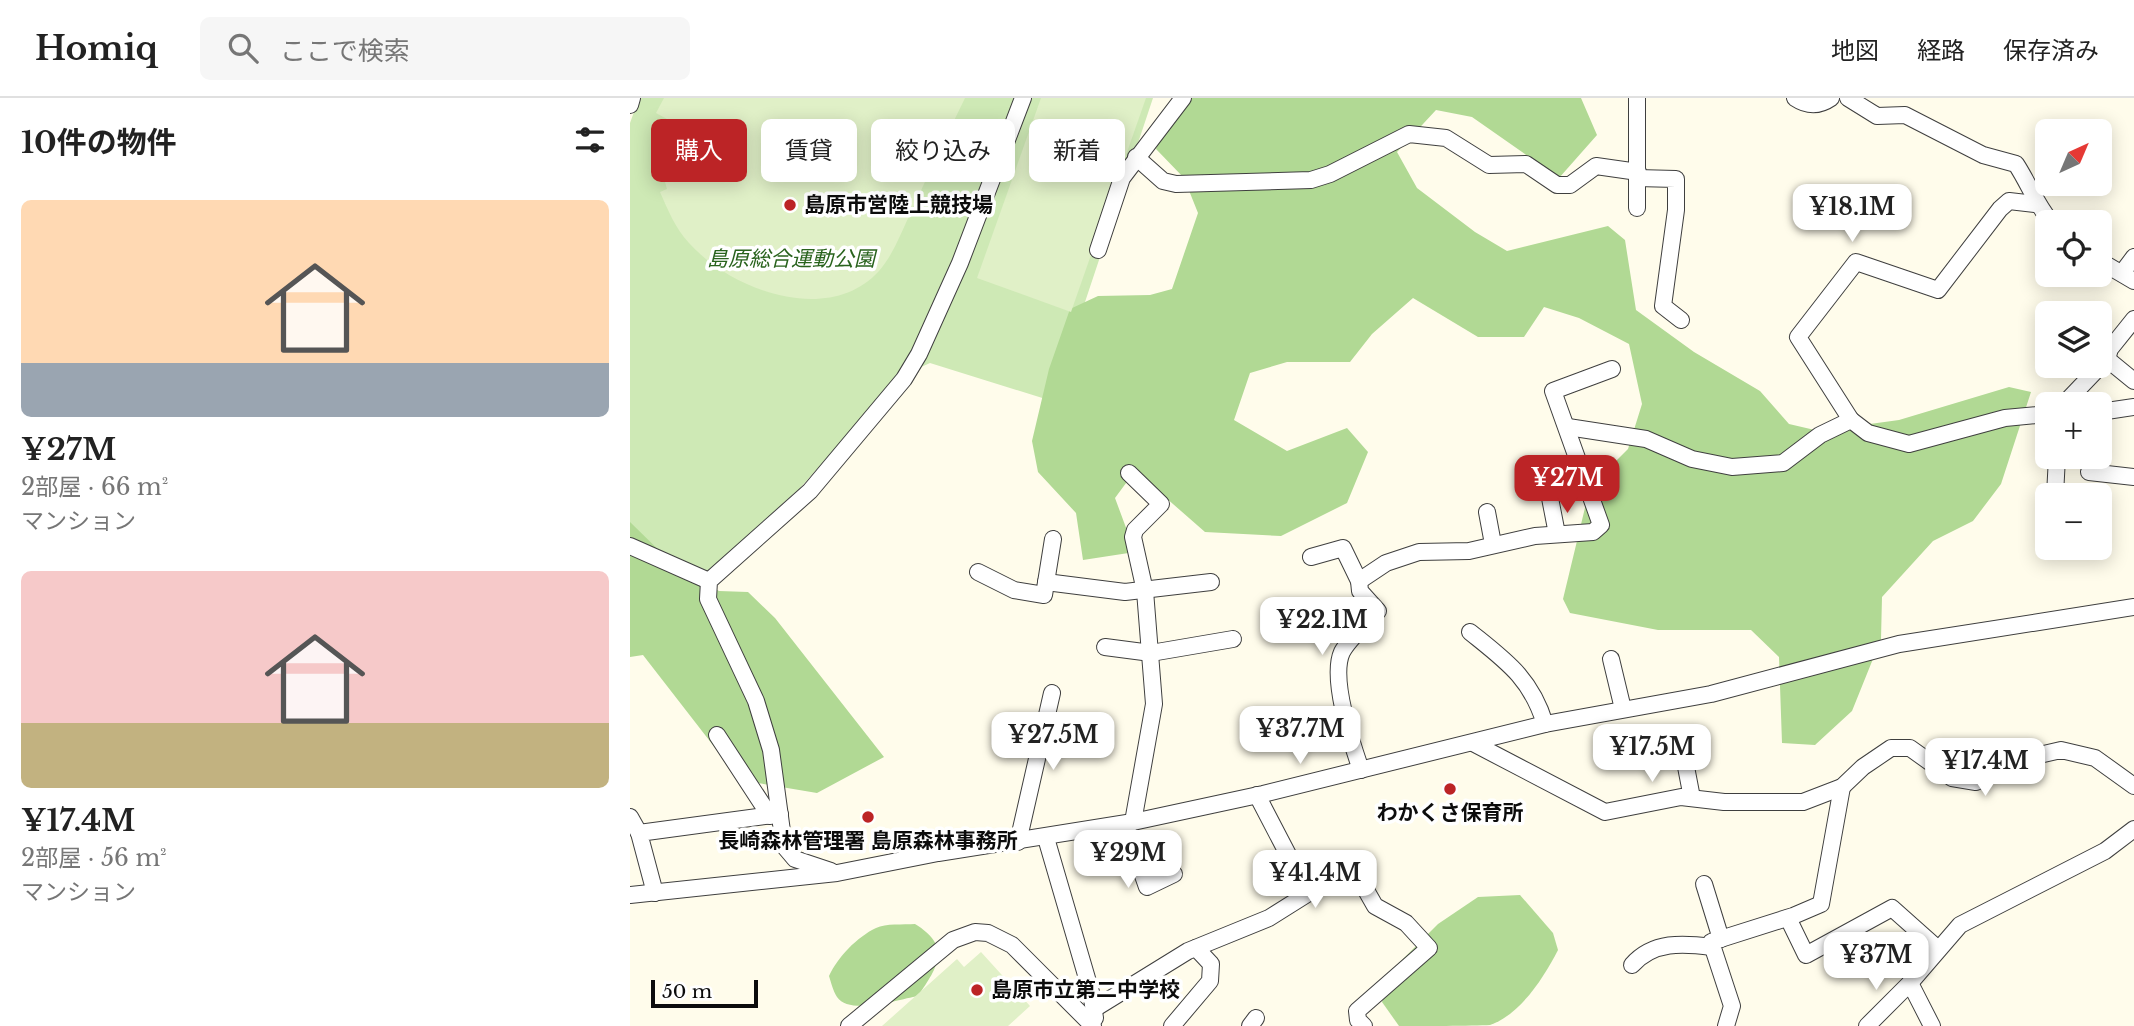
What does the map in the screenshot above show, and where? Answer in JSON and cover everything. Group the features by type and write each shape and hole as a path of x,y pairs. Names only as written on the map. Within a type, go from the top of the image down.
{"street":[{"path":"630,105 632,98"},
{"path":"837,873 800,862 788,853 775,815 767,737 755,701 708,599 709,581 810,491 904,379 919,354 960,263 1023,98"},
{"path":"1098,250 1122,178 1183,98"},
{"path":"1637,98 1637,208"},
{"path":"1794,98 1806,105 1823,103 1831,98"},
{"path":"1848,98 1877,116 1905,115 1983,155 2016,164 2033,190 2035,204 2040,210"},
{"path":"1136,158 1163,181 1176,184 1311,180 1330,174 1398,138 1420,133 1446,138 1489,165 1526,164 1557,184 1570,185 1596,166 1638,175 1676,179 1676,211 1663,306 1681,320"},
{"path":"2035,204 2009,201 1938,290 1856,262 1798,337 1851,421 1868,433 1909,444 2005,418 2035,415"},
{"path":"2112,268 2128,277 2134,257"},
{"path":"2112,346 2134,319"},
{"path":"2112,362 2134,381"},
{"path":"1359,581 1386,563 1419,552 1469,551 1493,544 1557,534 1593,532 1601,525 1553,391 1612,369"},
{"path":"2076,392 2089,378"},
{"path":"2112,410 2134,407"},
{"path":"1567,426 1636,436 1692,459 1732,467 1783,463 1820,435 1851,421"},
{"path":"2089,472 2134,477"},
{"path":"1129,473 1161,504 1135,530 1133,537 1145,591 1154,704 1129,823 1147,887 1174,874"},
{"path":"1550,498 1557,534"},
{"path":"1487,512 1493,544"},
{"path":"978,572 1014,590 1044,595 1053,539"},
{"path":"630,546 709,581"},
{"path":"1311,557 1343,548 1359,581 1360,591 1378,611 1346,646 1339,665 1350,737 1361,770"},
{"path":"1046,582 1125,593 1211,582"},
{"path":"630,895 837,873 938,853 1129,823 1257,795 1545,724 1711,694 1899,644 2134,607"},
{"path":"1470,632 1509,664 1531,688 1545,724"},
{"path":"1105,647 1151,653 1233,639"},
{"path":"1611,659 1623,709"},
{"path":"1018,842 1052,693"},
{"path":"717,735 775,815"},
{"path":"1474,743 1605,812 1681,797 1724,802 1803,802 1842,787 1863,767 1891,748 1910,748 1952,778 1976,782 2026,758 2061,750 2095,758 2134,786"},
{"path":"1682,746 1692,798"},
{"path":"1632,965 1648,950 1685,943 1717,943 1821,904 1842,787"},
{"path":"1257,795 1308,893"},
{"path":"639,834 775,815"},
{"path":"630,817 639,834 655,893"},
{"path":"1867,1026 1910,983 1960,925 2105,851 2134,828"},
{"path":"1046,838 1094,1009 1095,1026"},
{"path":"1094,1009 1196,948 1269,918 1347,869 1354,869 1375,906 1406,923 1429,948 1357,1011 1358,1020 1363,1026"},
{"path":"1704,884 1732,1006 1726,1026"},
{"path":"1788,918 1806,955 1892,908 1938,949"},
{"path":"849,1026 953,940 975,932 988,933 1012,946 1095,1026"},
{"path":"1172,1026 1210,981 1211,964 1196,948"},
{"path":"1910,983 1933,1026"}],"green space":[{"name":"島原総合運動公園","path":"639,98 1153,98 1125,182 1052,401 930,363 899,377 800,488 708,571 700,571 630,541 630,123"},
{"name":"島原市営陸上競技場","path":"664,98 965,98 955,119 871,119 871,182 925,182 896,244 879,271 858,288 834,297 808,299 781,296 755,287 707,260 680,231 660,192 667,189 665,182 747,182 747,119 667,119 656,113"},
{"path":"1041,98 1146,98 1125,158 1125,119 1034,119"},
{"path":"1180,98 1581,98 1597,135 1559,178 1472,117 1436,110 1397,152 1417,188 1475,232 1507,251 1608,226 1625,240 1636,310 1694,352 1760,391 1789,424 1819,431 1899,420 2009,387 2031,392 2001,484 1973,521 1933,541 1882,597 1881,639 1852,711 1815,745 1782,743 1779,657 1751,630 1658,630 1570,613 1563,599 1590,487 1628,449 1642,404 1629,344 1579,318 1544,307 1524,337 1478,337 1413,298 1372,334 1350,362 1287,362 1250,373 1234,420 1287,451 1347,428 1368,452 1347,503 1281,536 1205,532 1149,483 1129,479 1115,498 1135,552 1083,560 1076,513 1038,472 1032,441 1049,369 1070,309 1098,296 1150,295 1172,289 1198,213 1184,178 1156,149 1166,118"},
{"path":"1029,132 1029,182 1117,182 1071,312 977,278 1011,182 1015,182 1015,171"},
{"path":"630,522 675,566 719,591 748,592 775,618 884,757 817,793 740,780 643,655 630,657"},
{"path":"1520,895 1553,933 1558,950 1539,983 1521,1004 1490,1025 1399,1026 1382,1002 1398,964 1438,924 1478,897"},
{"path":"915,924 934,940 938,957 936,966 918,996 864,1006 843,1003 837,997 829,976 849,948 880,926"},
{"path":"981,952 1030,1006 1008,1026 882,1026 957,959 964,967"}],"place":[{"name":"島原市営陸上競技場","path":"790,205"},
{"name":"わかくさ保育所","path":"1450,789"},
{"name":"長崎森林管理署 島原森林事務所","path":"868,817"},
{"name":"島原市立第二中学校","path":"977,990"}]}
